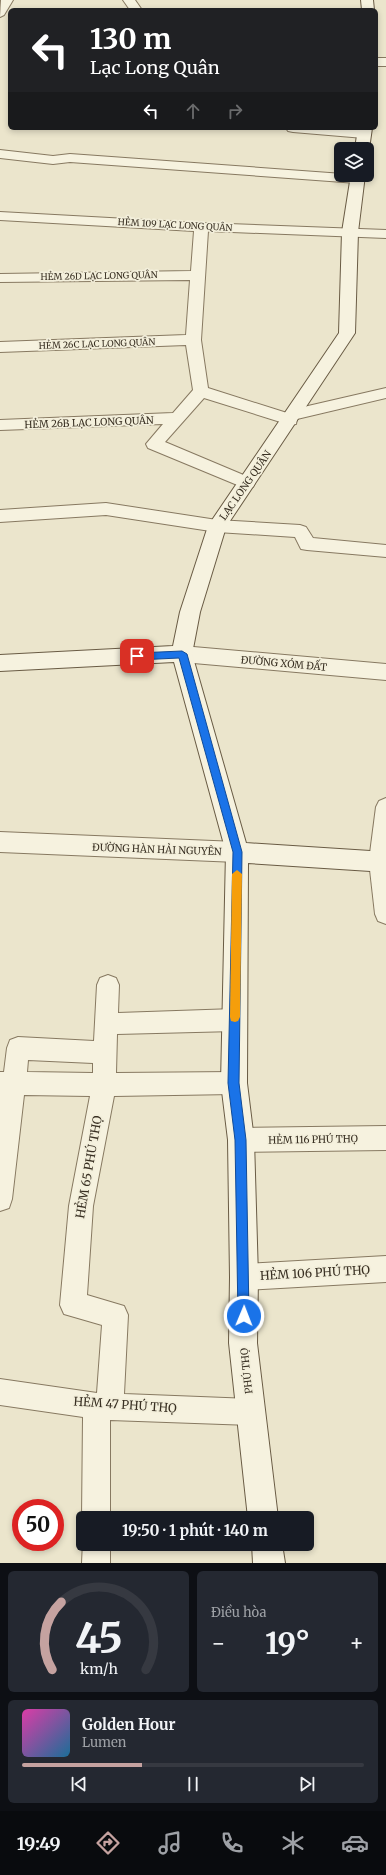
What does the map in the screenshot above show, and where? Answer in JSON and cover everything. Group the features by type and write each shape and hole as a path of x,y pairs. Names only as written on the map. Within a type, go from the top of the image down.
{"main road":[{"path":"363,142 364,131"},
{"name":"LẠC LONG QUÂN","path":"182,654 190,612 217,526 347,334 350,232 357,182"},
{"path":"0,663 182,654"},
{"name":"ĐƯỜNG XÓM ĐẤT","path":"182,654 386,672"},
{"name":"PHÚ THỌ","path":"182,654 237,852 234,1083 241,1140 244,1277 243,1343 263,1511"},
{"name":"ĐƯỜNG HÀN HẢI NGUYÊN","path":"0,842 237,852 383,862"},
{"path":"268,1551 269,1563"}],"lane":[{"path":"0,13 7,0"},
{"path":"340,130 364,131"},
{"path":"0,154 53,160 70,158 334,175"},
{"name":"HẺM 109 LẠC LONG QUÂN","path":"0,217 386,234"},
{"path":"201,227 193,340 201,392"},
{"name":"HẺM 26D LẠC LONG QUÂN","path":"0,278 198,275"},
{"name":"HẺM 26C LẠC LONG QUÂN","path":"0,347 193,340"},
{"path":"201,392 292,417 386,393"},
{"path":"201,392 154,444 247,483"},
{"name":"HẺM 26B LẠC LONG QUÂN","path":"0,425 177,418"},
{"path":"0,516 106,509 217,526 300,531 307,544 386,551"},
{"path":"386,807 383,862 386,914"},
{"name":"HẺM 65 PHÚ THỌ","path":"104,1406 115,1315 73,1306 81,1206 104,1085 108,985"},
{"path":"106,1024 235,1020"},
{"path":"0,1199 7,1083 18,1048 105,1053"},
{"path":"7,1083 104,1085 234,1083"},
{"name":"HẺM 116 PHÚ THỌ","path":"241,1140 386,1138"},
{"name":"HẺM 106 PHÚ THỌ","path":"244,1277 386,1269"},
{"name":"HẺM 47 PHÚ THỌ","path":"0,1392 104,1406 251,1412"},
{"path":"96,1511 104,1406"},
{"path":"96,1551 96,1563"}],"slow traffic":[{"path":"235,1017 237,874"}],"route":[{"path":"137,656 182,654 237,852 234,1083 241,1140 244,1316"}]}
